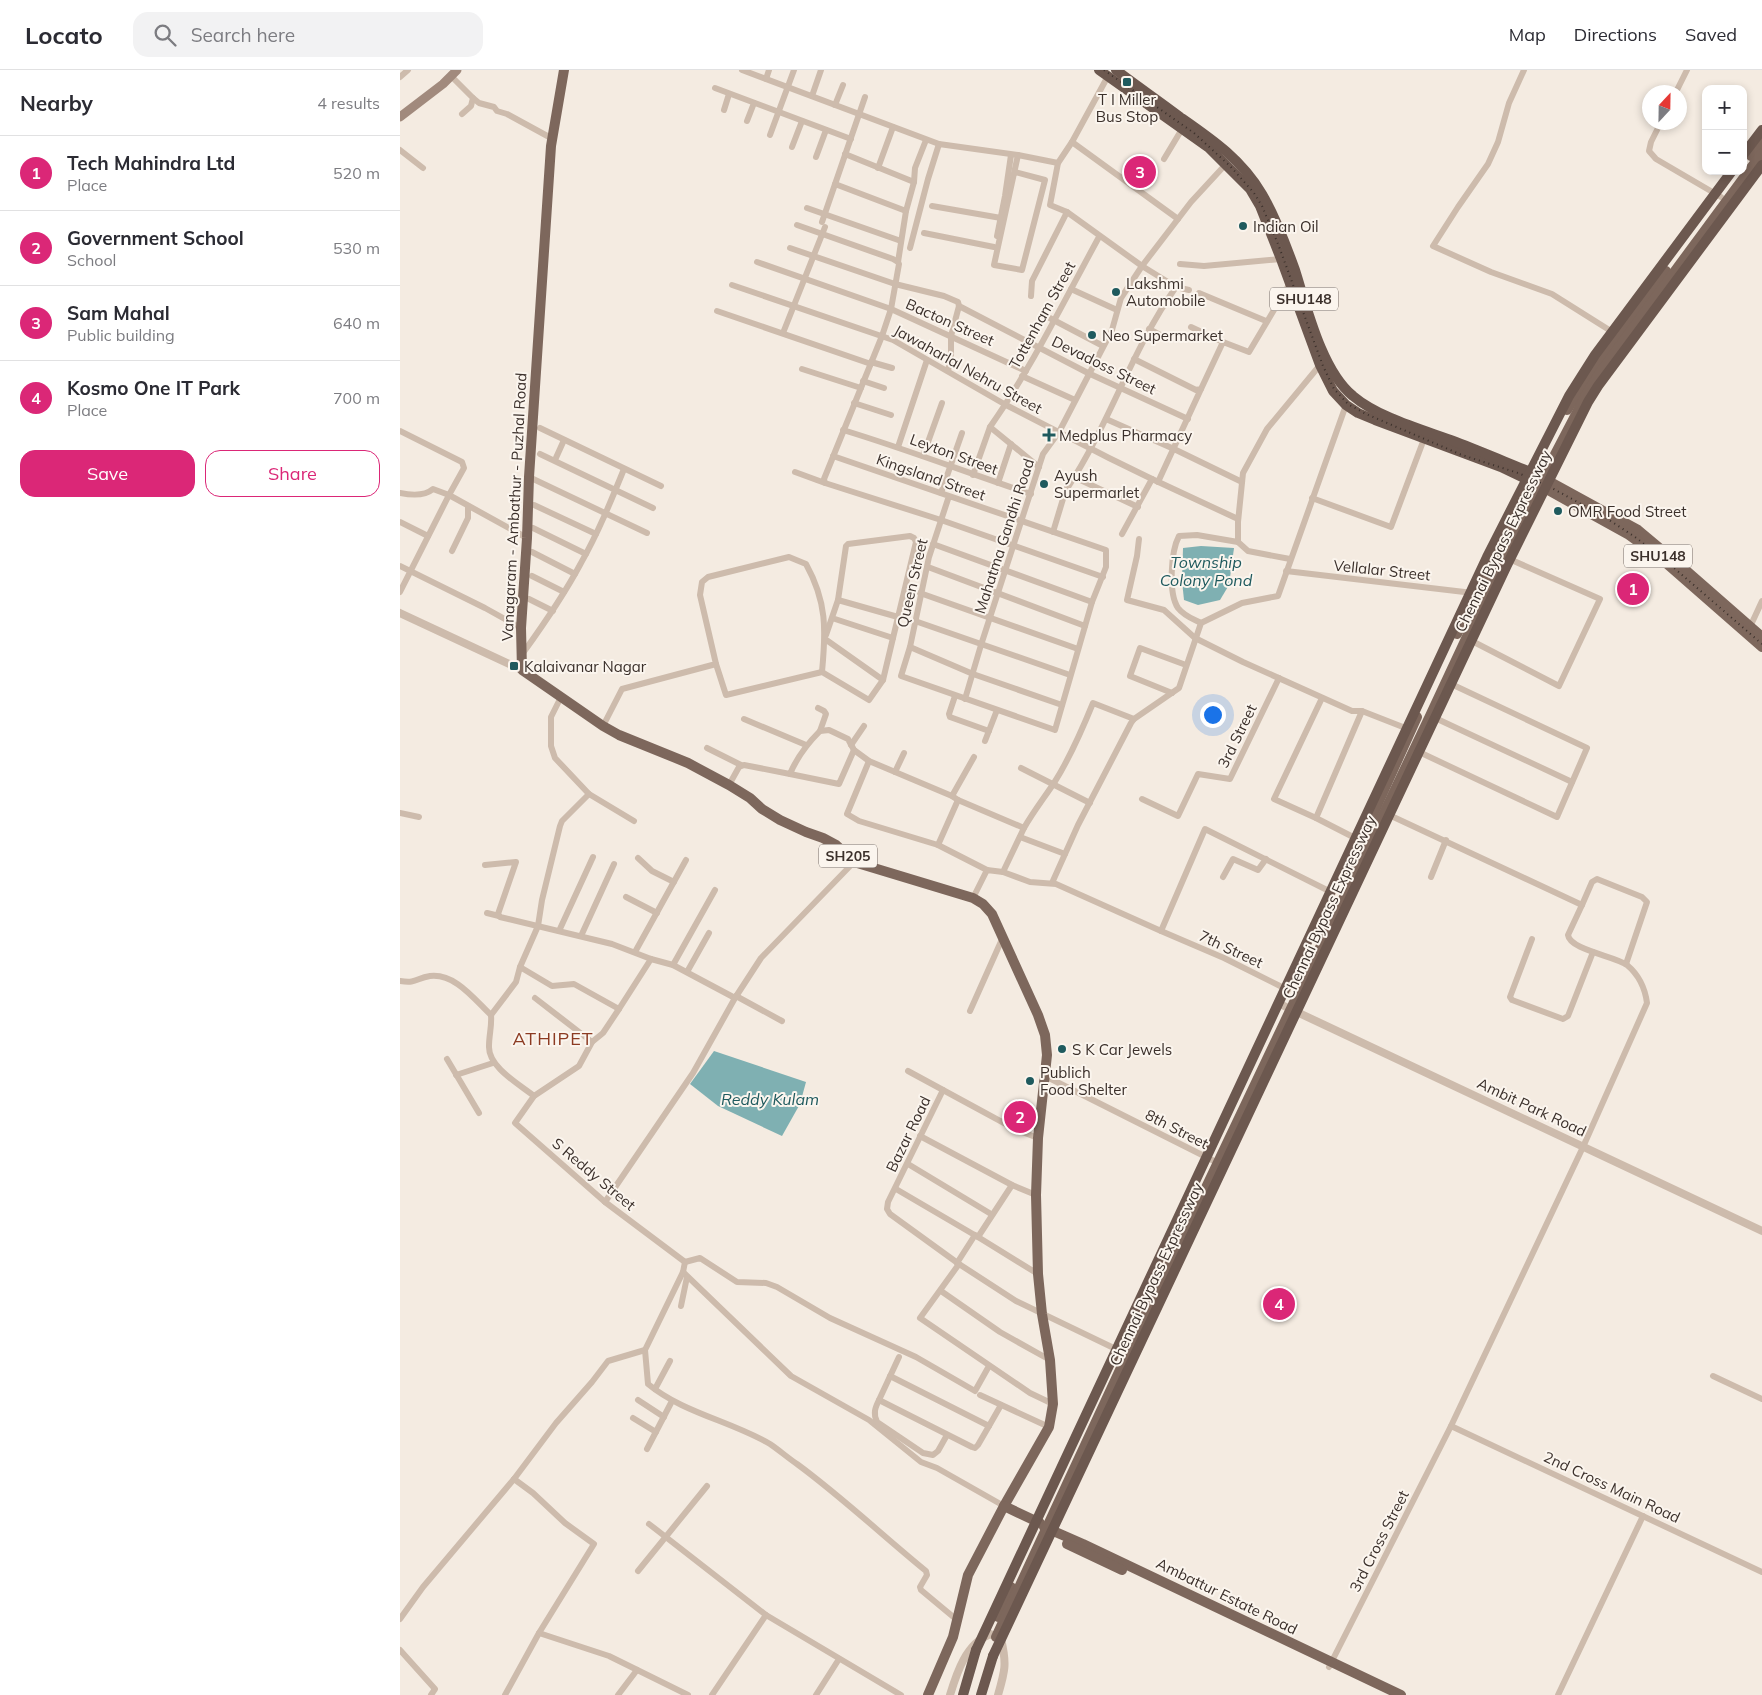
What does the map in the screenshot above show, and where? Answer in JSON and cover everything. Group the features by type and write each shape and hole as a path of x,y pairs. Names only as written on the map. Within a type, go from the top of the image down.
{"highway":[{"name":"SHU148","path":"1099,70 1112,73 1226,150 1243,168 1262,193 1278,225 1331,370 1352,396 1366,405 1402,422 1487,453 1536,479"},
{"name":"SHU148","path":"1112,73 1209,148 1250,189 1281,259 1320,365 1333,391 1346,405 1358,413 1424,439 1536,479"},
{"path":"1747,151 1762,130"},
{"name":"Chennai Bypass Expressway","path":"981,1695 993,1656 1506,565 1588,402 1613,365 1762,165"},
{"name":"Chennai Bypass Expressway","path":"963,1695 976,1650 1487,557 1569,396 1595,356 1729,175"}],"main road":[{"name":"Vanagaram - Ambathur - Puzhal Road","path":"522,670 521,628 529,477 552,138 564,70"},
{"path":"400,117 454,73"},
{"path":"1747,162 1762,142"},
{"path":"1287,1007 1289,990 1334,893 1409,748 1430,716 1466,638 1480,595 1504,556 1536,479 1599,374 1762,152"},
{"path":"993,1635 1123,1352 1287,1007 1384,812 1409,748 1412,730 1419,710 1480,595 1571,403 1617,335 1737,175"},
{"name":"SHU148","path":"1536,479 1638,530 1762,647"},
{"name":"SHU148","path":"1710,596 1762,637"},
{"name":"SH205","path":"522,670 603,726 619,735 688,763 729,785 780,820 836,845 854,862 973,898 983,904 992,914 1003,936 1038,1015 1045,1035 1047,1056 1038,1138 1036,1195 1038,1274 1054,1404 1049,1427 1004,1506 968,1575 953,1637 928,1695"},
{"name":"Ambattur Estate Road","path":"1004,1506 1041,1528 1390,1695"},
{"name":"Ambattur Estate Road","path":"1330,1665 1401,1695"}],"street":[{"path":"400,77 408,70"},
{"path":"743,70 926,140 940,144 1058,163"},
{"path":"766,79 769,70"},
{"path":"770,135 794,70"},
{"path":"812,96 821,70"},
{"path":"1524,70 1509,103 1491,159 1433,246 1491,272 1552,294 1617,335"},
{"path":"1680,85 1687,70"},
{"path":"454,73 473,98 552,138"},
{"path":"1112,73 1058,163 1050,205 1067,212 1099,237 1176,287 1189,290"},
{"path":"835,105 843,85"},
{"path":"715,88 851,139"},
{"path":"724,110 730,94"},
{"path":"783,333 822,234 824,214 865,97"},
{"path":"462,114 471,106 473,98"},
{"path":"747,122 754,103"},
{"path":"792,146 802,121"},
{"path":"878,168 893,127"},
{"path":"1164,159 1182,129"},
{"path":"816,157 826,130"},
{"path":"1657,130 1649,151 1656,159 1721,197"},
{"path":"825,483 824,479 882,336 891,309 906,211 914,182 914,168 926,140"},
{"path":"1072,142 1178,219"},
{"path":"910,248 928,179 940,144"},
{"path":"400,150 423,168"},
{"path":"845,154 914,182"},
{"path":"1015,155 1015,172 994,265 1022,270 1045,180 1015,172"},
{"path":"989,271 1015,155"},
{"name":"Mahatma Gandhi Road","path":"965,699 1043,454 1058,432 1112,330 1120,298 1191,202 1226,164"},
{"path":"835,184 906,211"},
{"path":"932,206 1001,218"},
{"path":"807,208 901,241"},
{"path":"1031,296 1032,281 1067,212"},
{"path":"797,225 898,262"},
{"path":"924,233 994,247"},
{"name":"Tottenham Street","path":"972,475 990,427 1006,405 1099,237"},
{"name":"Devadoss Street","path":"790,248 896,284 944,296 958,302 959,306 1088,373 1188,419"},
{"path":"1180,264 1204,266 1281,259"},
{"name":"Bacton Street","path":"757,262 891,309 951,336 1074,400"},
{"path":"1191,327 1249,352 1290,283"},
{"name":"Jawaharlal Nehru Street","path":"732,285 901,344 1006,405 1155,481 1238,519"},
{"path":"1053,532 1067,488 1106,419 1148,329 1176,287"},
{"path":"1070,289 1117,310"},
{"path":"1199,293 1266,321"},
{"path":"948,371 951,336 959,306"},
{"path":"718,311 871,363 892,368"},
{"path":"1044,316 1103,346"},
{"path":"1148,329 1164,337"},
{"path":"1122,534 1174,449 1223,342"},
{"path":"1134,359 1196,390 1201,389"},
{"path":"898,447 928,360"},
{"path":"1238,542 1238,519 1243,473 1267,429 1320,365"},
{"path":"802,369 884,388"},
{"path":"854,403 891,415"},
{"path":"923,456 942,403"},
{"path":"1052,883 1090,803 1134,719 1178,688 1201,623 1242,603 1278,596 1346,405"},
{"path":"1106,419 1242,482"},
{"path":"990,427 1039,467"},
{"path":"540,428 661,486"},
{"name":"Leyton Street","path":"843,430 898,447 972,475 1031,494"},
{"path":"400,431 462,462 464,468 400,592"},
{"path":"941,493 962,433"},
{"path":"1312,498 1391,527 1424,439"},
{"path":"555,460 564,440"},
{"path":"998,483 1011,444"},
{"path":"540,454 653,508"},
{"name":"Kingsland Street","path":"833,456 1106,550 1106,567 1103,577"},
{"path":"522,654 553,611 575,574 606,513 624,469"},
{"path":"795,472 941,520 1103,577 1092,602 1055,730 955,696 949,714 950,717 989,731"},
{"path":"529,477 647,534"},
{"path":"1074,477 1138,507"},
{"path":"400,494 421,494 433,489 449,495 527,538"},
{"name":"Queen Street","path":"949,496 920,593 910,647 901,676 955,696"},
{"path":"534,505 596,534"},
{"path":"452,551 468,518 468,506"},
{"path":"400,522 428,536"},
{"path":"533,528 586,554"},
{"path":"1201,623 1183,614 1177,606 1172,592 1176,542 1180,536 1197,535 1238,542 1248,551 1290,559"},
{"path":"822,672 825,639 824,612 816,581 806,564 789,558 708,577 702,582 700,595 716,664 726,695 822,672 869,700 883,680 916,542 914,538 910,536 848,544 846,546 838,600 825,639"},
{"path":"1139,539 1127,600 1164,610 1196,638 1322,698 1352,711 1362,711 1412,730"},
{"path":"934,544 1092,602"},
{"path":"532,552 575,574"},
{"path":"1466,638 1559,686 1596,608 1600,599 1504,556"},
{"path":"400,566 486,608 521,628"},
{"path":"928,567 1085,626"},
{"name":"Vellalar Street","path":"1286,572 1480,595"},
{"path":"532,576 564,592"},
{"path":"920,593 991,617 1078,650"},
{"path":"529,599 553,611"},
{"path":"838,600 898,617"},
{"path":"1750,627 1762,601"},
{"path":"400,613 522,670"},
{"path":"832,618 893,638"},
{"path":"915,621 1070,675"},
{"path":"825,639 883,680"},
{"path":"910,647 973,674 1062,705"},
{"path":"1172,692 1130,676 1140,648 1186,665"},
{"path":"603,726 622,689 716,664"},
{"name":"3rd Street","path":"1142,799 1178,816 1198,774 1230,779 1279,678"},
{"path":"1409,748 1557,817 1587,748 1446,681"},
{"path":"561,697 551,717 551,746 554,758 589,794 634,821"},
{"path":"1322,698 1274,799 1361,841"},
{"path":"1003,872 1033,812 1053,784 1075,746 1093,703 1134,719"},
{"path":"790,774 797,758 806,745 820,731 826,712 818,708"},
{"path":"985,741 997,710"},
{"path":"1316,818 1362,711"},
{"path":"1430,716 1572,782"},
{"path":"744,719 806,745"},
{"path":"707,748 741,765 757,766 839,784 853,747 864,726"},
{"path":"820,731 829,730 848,739 853,747 869,761 1024,828"},
{"path":"894,772 904,752"},
{"path":"952,796 974,757"},
{"name":"7th Street","path":"869,761 847,814 859,821 938,845 988,870 1003,872 1030,882 1052,883 1224,958 1289,990"},
{"path":"729,785 741,765"},
{"path":"1021,768 1090,803"},
{"path":"491,1015 516,982 520,967 538,926 542,900 562,821 589,794"},
{"path":"938,845 958,800"},
{"path":"1384,812 1582,905"},
{"path":"400,813 419,817"},
{"path":"1161,931 1205,829 1334,893"},
{"path":"1020,837 1065,854"},
{"path":"1431,877 1446,840"},
{"path":"559,931 593,857"},
{"path":"638,858 652,871 674,882"},
{"path":"1223,877 1233,859 1258,870 1266,859"},
{"path":"635,952 686,860"},
{"path":"485,866 516,862 498,916"},
{"path":"605,1202 693,1073 736,997 761,958 854,862"},
{"path":"581,936 614,864"},
{"path":"973,898 988,870"},
{"path":"1597,879 1642,897 1647,902 1626,964 1593,952 1571,942 1568,935 1592,882 1597,879"},
{"path":"673,965 715,890"},
{"path":"626,897 658,913"},
{"path":"487,913 612,944 673,965 782,1021"},
{"path":"687,972 709,933"},
{"path":"970,1011 1003,936"},
{"path":"1532,939 1510,997 1512,1000 1563,1019 1568,1016 1593,952"},
{"path":"400,981 411,983 428,976 439,976 450,979 462,987 491,1015 492,1027 488,1047 493,1062 534,1096 579,1066 592,1042 603,1033 651,959"},
{"name":"3rd Cross Street","path":"1330,1665 1451,1426 1583,1147 1647,1003 1645,991 1637,976 1626,964"},
{"path":"520,967 552,986 574,984 620,1009"},
{"path":"535,998 592,1042"},
{"name":"Ambit Park Road","path":"1287,1007 1762,1231"},
{"path":"446,1058 480,1113"},
{"path":"456,1075 493,1062"},
{"path":"908,1071 1017,1130 1038,1138"},
{"name":"8th Street","path":"1045,1076 1214,1162"},
{"name":"Bazar Road","path":"943,1090 888,1202 887,1209 890,1214 958,1263 1016,1300 1123,1352"},
{"name":"S Reddy Street","path":"534,1096 514,1123 605,1202 685,1262"},
{"path":"920,1136 1012,1185 1036,1195"},
{"path":"908,1164 991,1214"},
{"path":"1012,1185 941,1291 920,1318 1030,1393 1054,1404"},
{"path":"896,1189 1038,1274"},
{"path":"681,1306 685,1262 700,1258 737,1282 766,1283 777,1286 830,1318 916,1357 975,1391 989,1366"},
{"path":"685,1275 645,1350 648,1384 672,1401 728,1423 770,1444 816,1478 846,1501 926,1571 927,1575 920,1587 921,1590 957,1620"},
{"path":"685,1275 791,1376 869,1420 921,1462 937,1468 1004,1506"},
{"path":"941,1291 1000,1332 1050,1360"},
{"path":"400,1619 423,1587 514,1479 556,1423 608,1361 645,1350"},
{"path":"899,1357 875,1408 874,1415 877,1422 924,1453 933,1455 938,1451 947,1435"},
{"path":"655,1389 670,1360"},
{"path":"890,1376 989,1426"},
{"path":"1713,1376 1762,1399"},
{"path":"980,1394 1049,1427"},
{"path":"638,1400 664,1417"},
{"path":"879,1400 975,1448 1001,1405"},
{"path":"647,1449 672,1401"},
{"path":"633,1418 656,1432"},
{"name":"2nd Cross Main Road","path":"1451,1426 1762,1572"},
{"path":"505,1695 539,1633 594,1544 565,1523 533,1493 514,1479"},
{"path":"638,1571 707,1486"},
{"path":"1558,1695 1644,1516"},
{"path":"649,1524 766,1615 901,1695"},
{"path":"712,1695 766,1615"},
{"path":"539,1633 610,1656 688,1695"},
{"path":"950,1695 967,1652 985,1636 993,1635 1001,1639 1005,1655 1006,1671 998,1695"},
{"path":"400,1650 435,1689 431,1695"},
{"path":"816,1695 839,1659"},
{"path":"618,1695 637,1670"}],"water":[{"name":"Township Colony Pond","path":"1201,546 1234,548 1229,585 1220,600 1198,605 1184,600 1182,581 1183,548"},
{"name":"Reddy Kulam","path":"714,1051 806,1082 800,1104 782,1136 718,1106 690,1084"}],"railway":[{"path":"1104,70 1194,133 1230,166 1254,193 1262,206 1278,244 1323,366 1334,389 1348,404 1366,414 1462,455 1518,473 1550,487 1603,516 1635,537 1666,561 1762,644"}],"place":[{"name":"T I Miller Bus Stop","path":"1127,82"},
{"name":"Sam Mahal","path":"1140,172"},
{"name":"Indian Oil","path":"1243,226"},
{"name":"Lakshmi Automobile","path":"1116,292"},
{"name":"Neo Supermarket","path":"1092,335"},
{"name":"Medplus Pharmacy","path":"1049,435"},
{"name":"Ayush Supermarlet","path":"1044,484"},
{"name":"OMR Food Street","path":"1558,511"},
{"name":"Tech Mahindra Ltd","path":"1633,589"},
{"name":"Kalaivanar Nagar","path":"514,666"},
{"name":"S K Car Jewels","path":"1062,1049"},
{"name":"Publich Food Shelter","path":"1030,1081"},
{"name":"Government School","path":"1020,1117"},
{"name":"Kosmo One IT Park","path":"1279,1304"}],"district":[{"name":"ATHIPET","path":"553,1038"}]}
